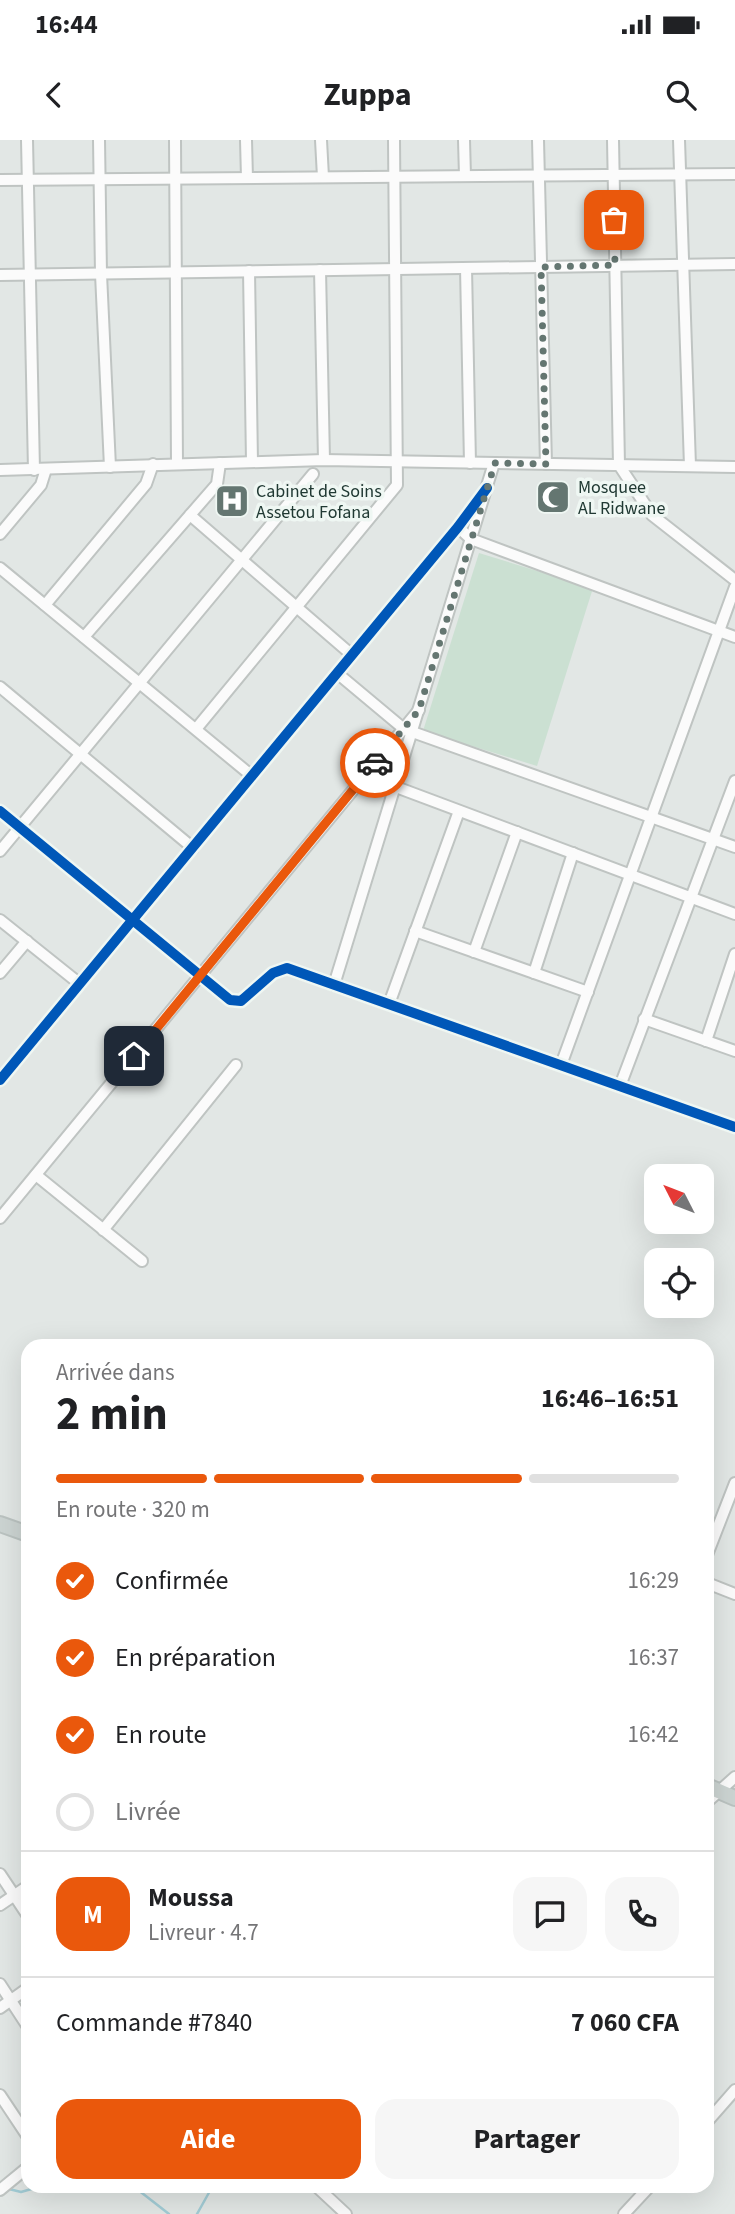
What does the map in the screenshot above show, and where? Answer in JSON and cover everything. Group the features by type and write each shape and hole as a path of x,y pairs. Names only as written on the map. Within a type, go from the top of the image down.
{"main road":[{"path":"0,1524 21,1532"},
{"path":"714,1788 735,1798"}],"street":[{"path":"0,534 41,485 29,275 27,140"},
{"path":"99,140 100,274 110,467"},
{"path":"175,140 177,464"},
{"path":"246,140 247,178"},
{"path":"321,140 323,177"},
{"path":"196,729 397,485 394,140"},
{"path":"464,140 465,176"},
{"path":"538,140 546,464"},
{"path":"613,140 619,465 652,515 735,579"},
{"path":"679,140 690,466"},
{"path":"0,180 735,174"},
{"path":"0,275 735,264"},
{"path":"466,268 470,463"},
{"path":"320,270 324,460"},
{"path":"249,271 252,462"},
{"path":"0,470 324,460 735,467"},
{"path":"84,637 217,484 220,463"},
{"path":"0,1218 408,730 419,710 495,463"},
{"path":"46,605 146,484 153,464"},
{"path":"0,851 313,474"},
{"path":"0,1080 458,527 487,488"},
{"path":"190,515 352,655"},
{"path":"458,527 471,539 735,637"},
{"path":"0,568 252,776"},
{"path":"561,1065 735,587"},
{"path":"337,673 408,730 735,846"},
{"path":"0,687 193,848"},
{"path":"334,985 396,787 408,730"},
{"path":"620,1086 735,781"},
{"path":"396,787 735,914"},
{"path":"0,811 230,1000 241,1002 273,972 287,968 735,1127"},
{"path":"389,1004 459,811"},
{"path":"474,952 517,832"},
{"path":"534,973 573,853"},
{"path":"0,920 80,984"},
{"path":"415,931 587,992"},
{"path":"0,974 27,942"},
{"path":"706,1041 735,954"},
{"path":"644,1019 735,1051"},
{"path":"103,1230 236,1065"},
{"path":"36,1175 142,1261"},
{"path":"714,1539 732,1498 735,1483"},
{"path":"714,1586 735,1594"},
{"path":"714,1788 735,1777"},
{"path":"0,1874 21,1906"},
{"path":"0,1905 21,1890"},
{"path":"0,1984 21,2016"},
{"path":"0,2008 21,1993"},
{"path":"714,2114 735,2092"},
{"path":"0,2095 21,2126"},
{"path":"1,2188 21,2172"},
{"path":"323,2193 346,2214"},
{"path":"624,2214 644,2193"}],"green space":[{"path":"479,553 593,588 537,766 423,731"}],"waterway":[{"path":"9,2189 21,2192"},
{"path":"142,2193 169,2214"},
{"path":"197,2214 209,2193"}],"cycle path":[{"path":"0,1080 458,527 487,488"},
{"path":"0,811 230,1000 241,1001 273,973 287,968 735,1127"}],"way so far":[{"path":"375,763 419,710 495,463 546,464 541,267 615,265 614,220"}],"place":[{"name":"Mosquee AL Ridwane","path":"553,497"},
{"name":"Cabinet de Soins Assetou Fofana","path":"232,501"}],"route":[{"path":"134,1056 375,763"}]}
